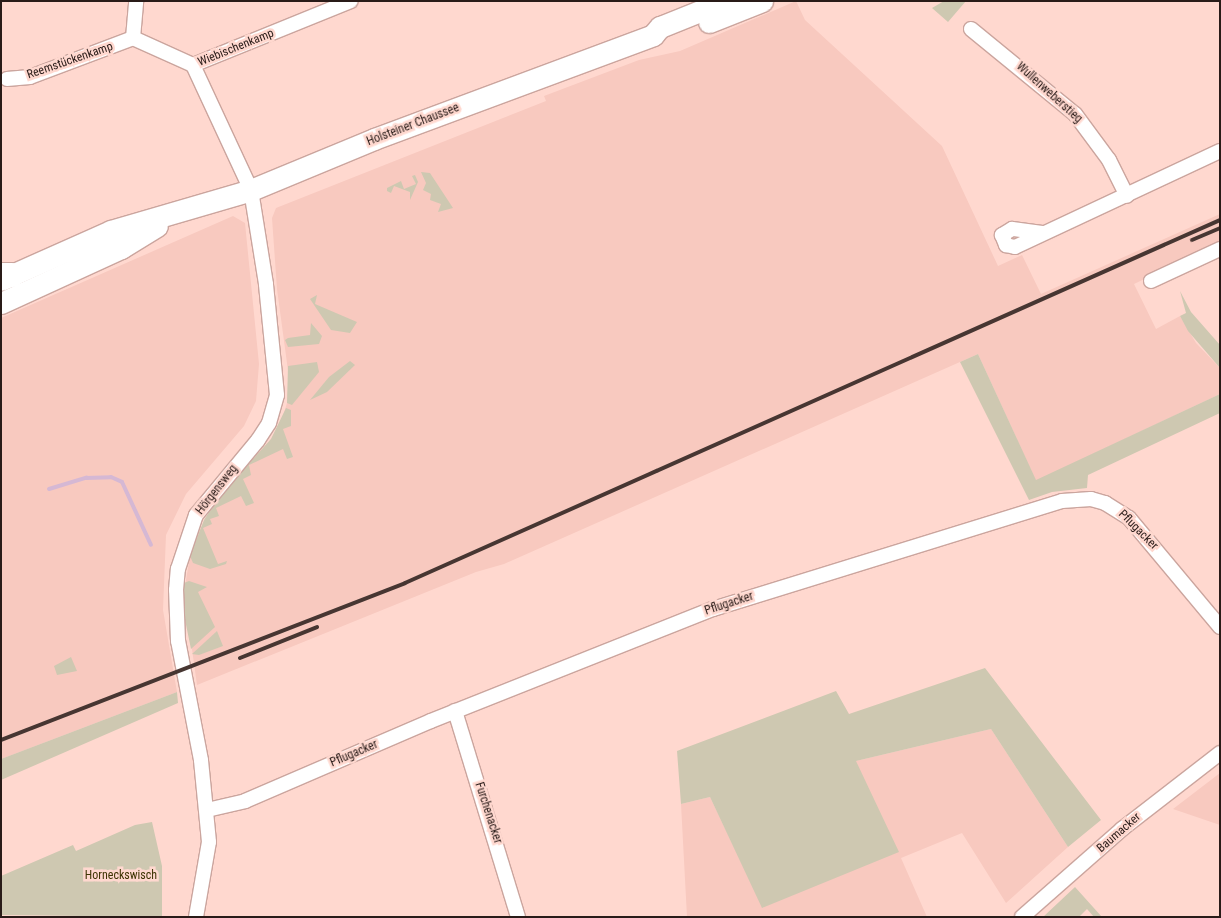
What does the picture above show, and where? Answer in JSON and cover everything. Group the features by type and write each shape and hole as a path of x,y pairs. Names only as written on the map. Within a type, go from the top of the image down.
{"main road":[{"name":"Holsteiner Chaussee","path":"5,277 111,231 174,215 251,190 374,140 653,35 660,26 725,1"},
{"name":"Holsteiner Chaussee","path":"653,35 665,38 762,1"},
{"name":"Holsteiner Chaussee","path":"1,303 121,248 174,215"}],"street":[{"path":"136,1 132,38 193,65"},
{"name":"Wiebischenkamp","path":"251,190 193,65 351,1"},
{"name":"Wullenweberstieg","path":"971,29 1075,114 1109,160 1127,196"},
{"name":"Reemstückenkamp","path":"7,78 30,78 132,38"},
{"path":"1042,233 1127,196 1220,151"},
{"name":"Hörgensweg","path":"196,917 209,842 207,810 178,641 176,590 181,556 196,515 258,440 269,423 277,395 266,284 251,190"},
{"path":"1151,281 1220,249"},
{"name":"Pflugacker","path":"207,810 254,797 455,711 713,609 1042,506 1076,499 1105,503 1129,518 1220,627"},
{"name":"Furchenacker","path":"455,711 518,917"},
{"name":"Baumacker","path":"1022,917 1122,830 1220,753"}],"shaded area":[{"path":"796,1 805,20 942,146 998,266 1022,255 1041,294 1220,214 1220,243 1134,284 1156,329 1180,316 1196,343 1220,368 1220,394 1036,481 978,354 504,564 476,572 197,685 184,592 190,556 197,535 219,498 271,439 281,423 287,403 289,378 277,289 272,218 276,208 546,101 544,96 639,60 680,51"},
{"path":"233,216 245,223 259,364 256,401 244,426 186,494 166,535 163,610 177,692 1,759 1,318"},
{"path":"991,729 1068,847 1006,903 962,833 901,858 927,917 687,917 681,804 710,797 763,908 856,761"},
{"path":"1220,773 1220,825 1173,809"}],"green space":[{"path":"944,1 966,1 948,22 932,8"},
{"path":"421,172 430,173 453,208 438,212 441,204 430,200 431,194 423,190 426,183"},
{"path":"415,175 418,182 410,200 410,192 394,186 391,193 387,191 387,188 401,181 404,189 416,184 412,176"},
{"path":"1180,291 1191,312 1220,345 1220,368 1188,331 1180,316 1186,313"},
{"path":"317,295 315,304 357,322 350,333 331,330 310,299"},
{"path":"311,323 322,336 319,344 288,347 285,340 288,338 310,335"},
{"path":"978,354 1036,480 1220,394 1220,413 1088,475 1087,488 1052,492 1029,500 960,362"},
{"path":"350,361 355,365 327,392 310,400 329,377"},
{"path":"317,362 319,372 292,405 287,403 288,366"},
{"path":"286,408 291,410 291,426 283,429 293,457 287,459 283,449 249,465 251,475 243,479 254,503 246,506 241,496 216,508 219,516 210,519 212,524 203,528 218,564 227,561 226,564 210,569 193,563 190,556 204,520 218,498 271,439"},
{"path":"189,581 207,587 198,592 215,627 191,649 184,615 184,583"},
{"path":"217,631 223,646 199,655 192,654"},
{"path":"71,657 77,671 57,675 54,666"},
{"path":"985,668 1101,820 1068,847 991,729 856,761 899,852 762,908 710,797 681,804 677,751 836,691 849,714"},
{"path":"177,692 178,703 1,780 1,759"},
{"name":"Horneckswisch","path":"152,822 162,866 162,917 1,915 1,876 73,845 76,851 135,825"},
{"path":"1075,887 1102,917 1094,917 1087,909 1079,917 1043,917"}],"waterway":[{"path":"49,489 86,478 111,477 122,482 151,545"}],"railway":[{"path":"1,740 405,583 1220,220"},
{"path":"1192,240 1220,228"},
{"path":"240,658 317,627"}]}
